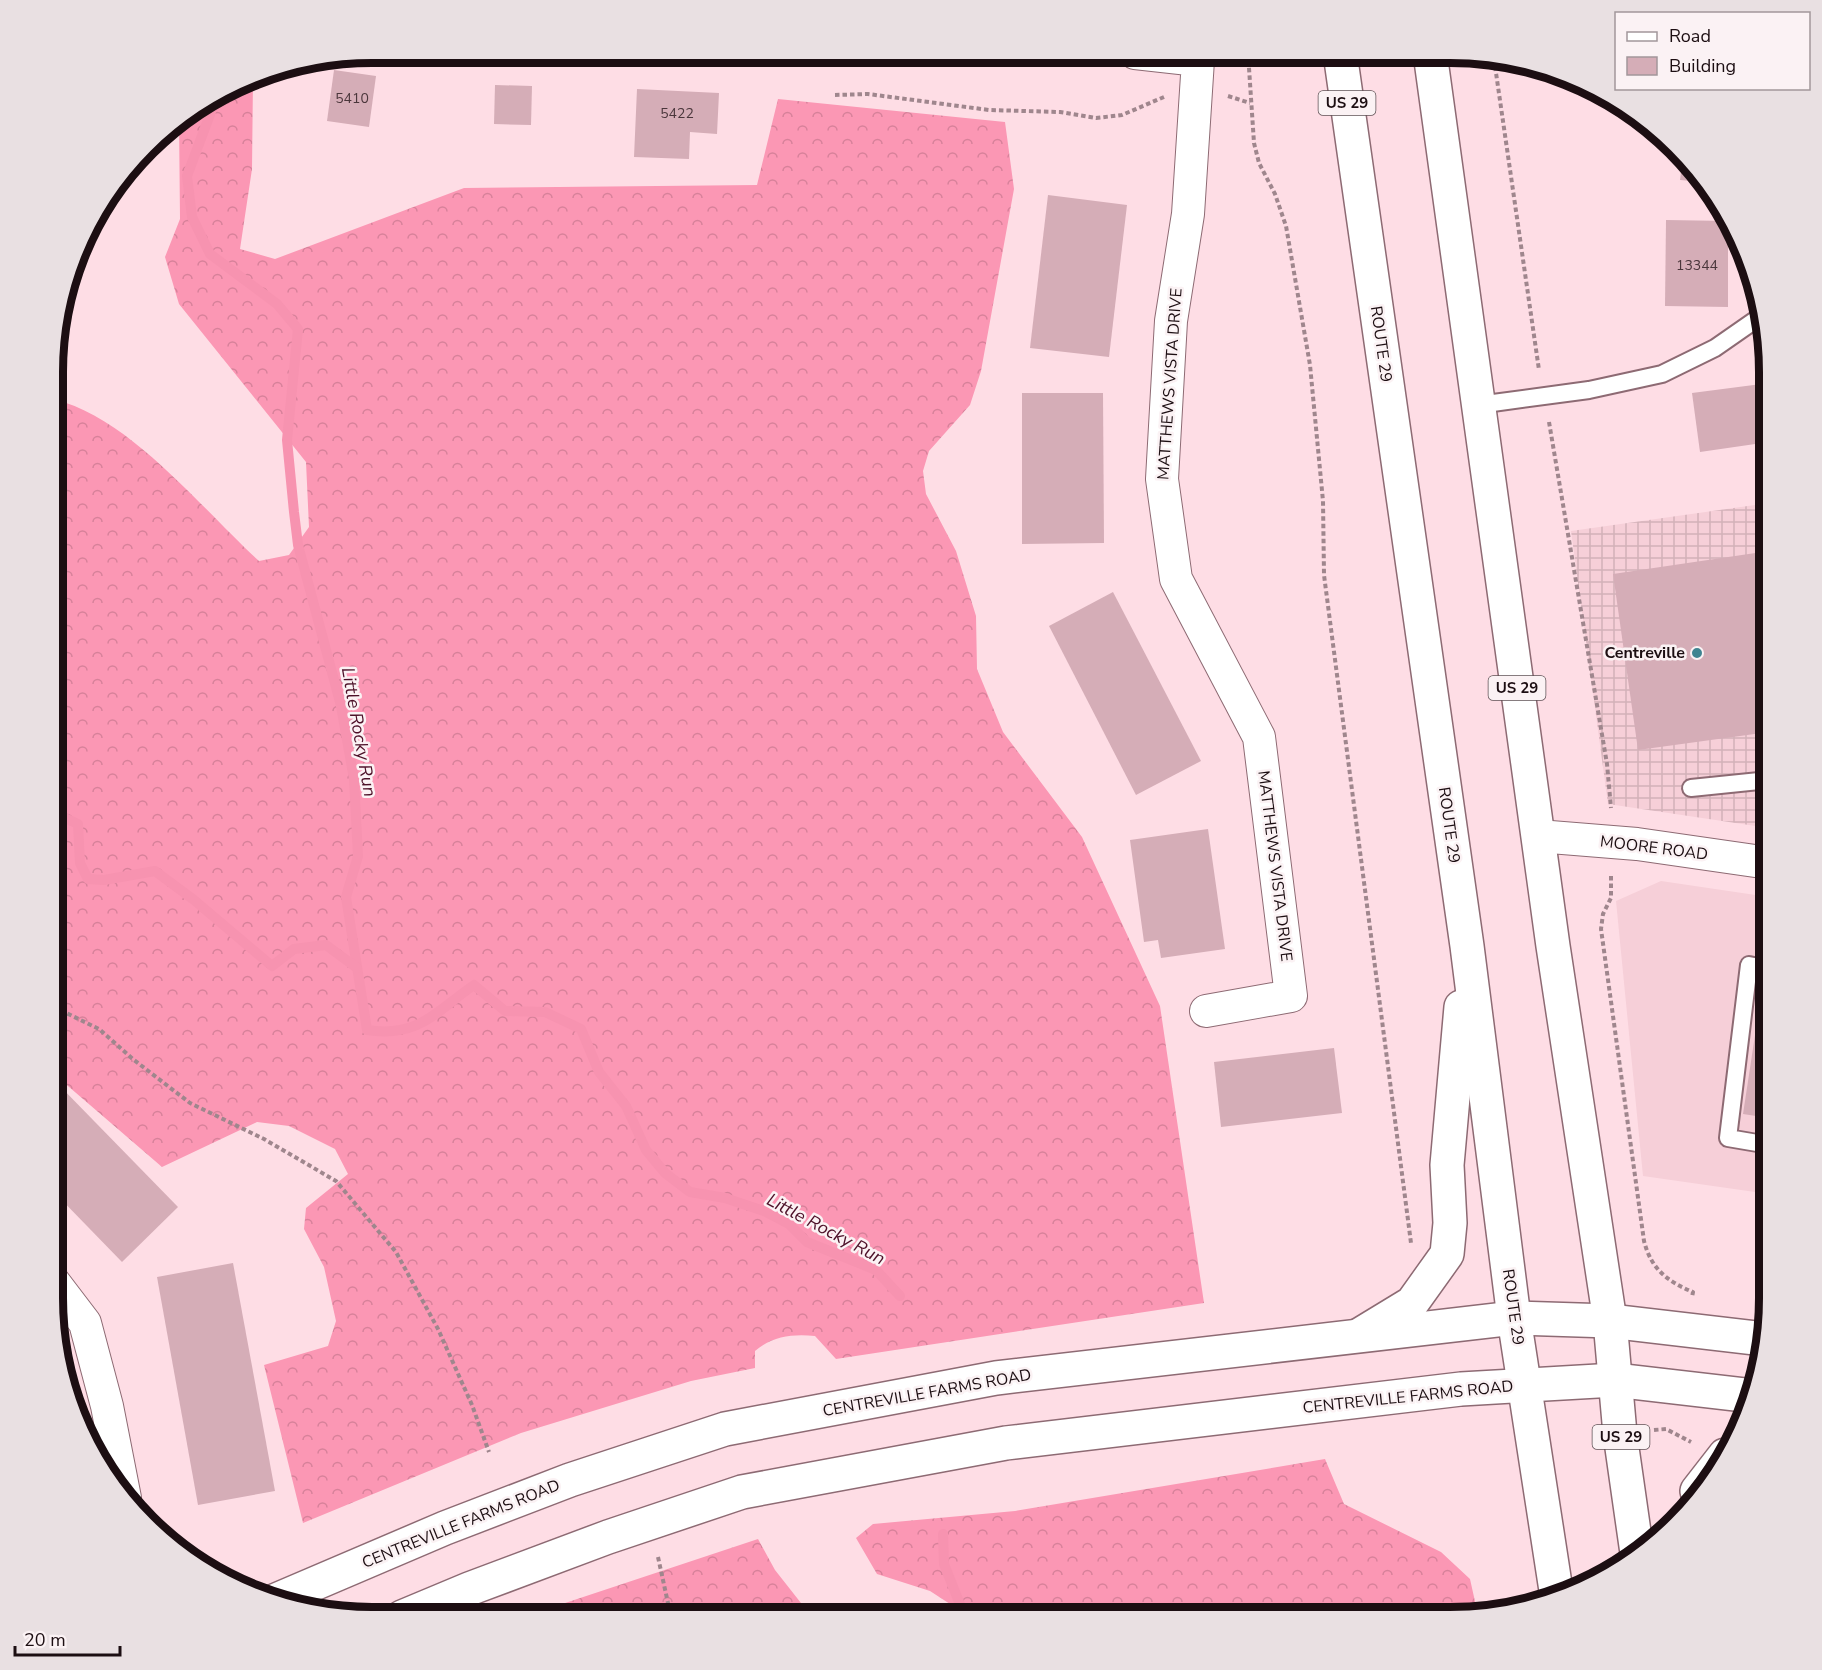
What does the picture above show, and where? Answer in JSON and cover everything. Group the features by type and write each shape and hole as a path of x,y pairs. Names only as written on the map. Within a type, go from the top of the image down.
{"main road":[{"name":"ROUTE 29","path":"1341,63 1467,946 1514,1318 1556,1588"},
{"name":"US 29","path":"1431,63 1538,836 1610,1321 1615,1380 1637,1544"},
{"path":"1361,1334 1412,1303 1447,1254 1450,1223 1447,1165 1467,946"},
{"name":"CENTREVILLE FARMS ROAD","path":"288,1595 455,1524 570,1480 725,1429 996,1378 1514,1318 1610,1321 1756,1338"},
{"name":"CENTREVILLE FARMS ROAD","path":"426,1607 608,1537 742,1492 1006,1443 1461,1389 1615,1380 1744,1395"}],"street":[{"name":"MATTHEWS VISTA DRIVE","path":"1198,63 1188,214 1172,321 1162,480 1176,579 1259,737 1291,996 1206,1011"},
{"name":"MOORE ROAD","path":"1538,836 1611,842 1759,862"},
{"path":"63,1294 85,1323 107,1406 121,1478"}],"lane":[{"path":"1478,405 1589,390 1662,374 1715,348 1754,321"},
{"path":"1691,788 1759,781"},
{"path":"1759,967 1749,965 1728,1138 1759,1143"}],"path":[{"path":"1248,63 1254,143 1259,163 1275,194 1286,226 1310,365 1323,501 1324,575 1412,1247"},
{"path":"1495,67 1544,396 1607,764 1610,792 1611,898 1602,914 1600,929 1644,1241 1647,1254 1660,1273 1674,1285 1694,1292"},
{"path":"834,95 868,94 989,110 1060,112 1096,118 1122,115 1159,97 1222,94 1250,103"},
{"path":"63,1011 99,1029 134,1060 190,1102 264,1139 336,1181 396,1252 438,1329 472,1405 489,1452"},
{"path":"1666,1429 1669,1419"},
{"path":"1652,1431 1666,1429 1693,1443"},
{"path":"657,1556 669,1607"}],"shaded area":[{"path":"1759,504 1759,827 1608,804 1571,531"},
{"path":"1661,881 1759,896 1759,1193 1643,1176 1616,901"}],"green space":[{"path":"253,87 252,169 240,249 275,259 464,188 757,185 778,99 1005,122 1014,189 981,371 970,405 929,451 923,471 926,494 956,551 976,616 977,669 1003,732 1082,837 1160,1006 1204,1303 836,1359 815,1336 783,1337 755,1351 755,1368 691,1381 521,1433 303,1523 264,1365 328,1346 336,1321 324,1267 304,1229 306,1208 348,1174 335,1149 289,1126 257,1122 162,1167 63,1082 63,403 82,409 110,425 137,445 190,492 259,561 289,555 309,527 306,462 179,304 165,257 180,219 179,131 217,104"},
{"path":"1325,1459 1344,1504 1441,1552 1470,1579 1476,1605 955,1607 930,1591 877,1574 856,1538 873,1524 1015,1511"},
{"path":"758,1539 775,1570 804,1607 553,1607"}],"building":[{"path":"334,70 376,76 369,127 327,121"},
{"path":"495,85 532,86 531,125 494,124"},
{"path":"637,89 719,93 717,134 690,132 689,159 634,157"},
{"path":"1682,167 1693,181 1680,180"},
{"path":"1048,195 1127,205 1109,357 1030,348"},
{"path":"1666,220 1720,221 1728,237 1728,307 1665,306"},
{"path":"1759,384 1759,443 1700,452 1692,393"},
{"path":"1022,393 1103,393 1104,543 1022,544"},
{"name":"Centreville","path":"1759,552 1759,733 1638,750 1613,574"},
{"path":"1113,592 1201,761 1136,795 1049,626"},
{"path":"1208,829 1225,949 1161,958 1158,940 1144,942 1130,840"},
{"path":"1759,1009 1759,1116 1743,1114"},
{"path":"1334,1048 1342,1113 1221,1127 1214,1062"},
{"path":"63,1089 178,1207 122,1262 63,1201"},
{"path":"233,1263 275,1491 198,1505 157,1277"}],"waterway":[{"name":"Little Rocky Run","path":"213,107 187,176 192,217 210,254 277,304 298,329 287,440 294,512 298,545 341,706 354,779 358,856 346,897 367,1030 400,1030 425,1021 474,985 505,1011 545,1012 581,1029 599,1072 626,1106 646,1150 665,1173 690,1192 725,1198 764,1211 789,1224 807,1242 876,1270 900,1296"},
{"path":"63,817 78,824 80,863 88,879 104,880 155,871 194,900 272,966 294,949 326,945 357,968"},
{"name":"Little Rocky Run","path":"943,1534 944,1564 961,1607"}],"place":[{"name":"Centreville","path":"1697,653"}]}
